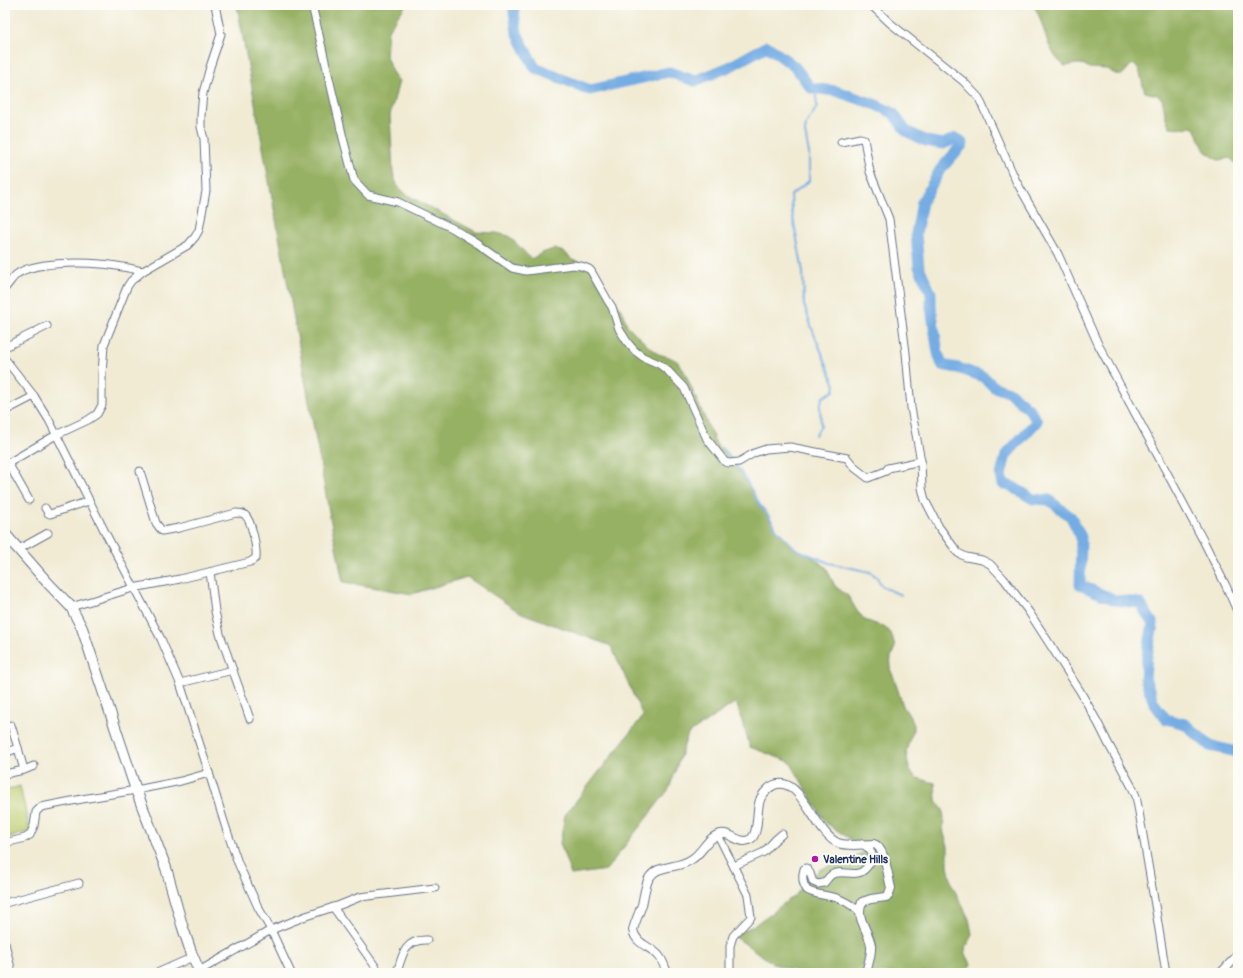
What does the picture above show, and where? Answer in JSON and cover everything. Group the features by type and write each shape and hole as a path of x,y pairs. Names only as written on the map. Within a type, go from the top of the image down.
{"main road":[{"path":"5,534 71,607 82,628 136,790 166,868 199,972"}],"street":[{"path":"29,500 6,464 56,435 88,420 97,414 102,405 104,345 127,287 143,271 188,245 199,230 206,191 204,139 201,127 203,93 221,34 216,5"},
{"path":"312,5 354,180 368,194 398,202 452,228 512,268 526,271 573,265 589,269 612,307 619,329 628,343 643,357 659,364 668,371 684,388 707,439 725,462 739,462 754,453 766,449 790,447 847,458 855,468 868,478 886,471 888,468 921,461"},
{"path":"871,5 895,27 959,78 979,98 1016,181 1058,254 1098,344 1203,540 1238,613"},
{"path":"841,142 860,138 864,139 870,172 889,219 906,353 911,408 921,461 922,488 925,500 938,527 958,553 966,557 982,560 993,567 1029,612 1098,723 1132,787 1136,796 1139,812 1166,973"},
{"path":"5,288 16,275 32,268 42,266 100,263 143,271"},
{"path":"5,347 47,326"},
{"path":"5,359 34,396 49,420 133,588 161,639 180,682 238,863 291,973"},
{"path":"5,411 34,396"},
{"path":"71,607 133,588 210,572 250,562 256,558 256,544 247,517 243,514 236,513 162,531 156,522 140,470"},
{"path":"45,508 50,514 89,501"},
{"path":"18,549 48,533"},
{"path":"210,572 215,611 220,634 250,719"},
{"path":"180,682 233,670"},
{"path":"11,725 24,770"},
{"path":"5,753 18,748"},
{"path":"5,774 34,766"},
{"path":"5,843 25,838 30,835 34,826 36,812 41,807 182,781 209,773"},
{"path":"667,973 664,962 660,956 636,939 633,930 648,880 651,875 655,871 688,862 693,859 712,838 718,835 729,834 737,840 742,841 751,839 754,835 757,822 757,810 760,799 768,788 774,785 783,784 792,788 796,792 830,838 835,842 845,845 874,844 877,845 882,852 891,888 888,896 862,902 859,911 870,944 870,955 866,973"},
{"path":"734,867 764,852 782,834"},
{"path":"718,835 748,895 751,917 733,936 730,946 730,973"},
{"path":"859,911 853,906 839,899 810,892 807,890 802,874 804,868 806,868 813,882 824,884 830,876 835,873 860,873 864,871 872,860 872,854 863,844"},
{"path":"5,903 79,884"},
{"path":"199,972 271,930 292,921 360,897 435,888"},
{"path":"333,907 380,973"},
{"path":"397,973 403,953 407,948 419,940 427,940"},
{"path":"5,942 12,973"},
{"path":"1221,973 1238,955"},
{"path":"157,973 193,957"}],"green space":[{"path":"237,5 406,5 388,30 386,56 392,72 399,81 390,115 393,173 397,185 407,195 476,232 496,233 509,236 531,259 554,249 564,252 573,260 594,267 604,288 622,311 627,325 658,354 677,361 684,371 716,444 730,457 745,478 759,504 777,530 796,549 809,555 826,567 835,586 848,596 857,611 865,620 884,627 891,633 895,647 891,657 890,669 903,706 913,722 913,732 906,752 908,763 911,772 917,778 935,783 936,800 943,810 943,826 948,846 948,866 952,885 969,919 972,934 969,943 965,948 971,964 968,971 949,973 801,973 774,964 734,936 756,924 793,897 819,870 882,845 856,843 826,823 790,762 750,747 736,702 688,734 669,789 606,870 571,875 560,843 565,815 643,716 611,646 519,612 467,577 412,594 343,582"},
{"path":"1032,5 1238,5 1238,166 1230,158 1218,160 1205,151 1194,128 1170,127 1162,99 1157,95 1145,92 1139,71 1135,64 1131,65 1122,75 1115,74 1107,69 1089,68 1080,64 1065,66 1059,61 1051,49 1038,13"},
{"path":"20,786 30,831 5,839 5,791"}],"waterway":[{"path":"513,5 517,33 535,68 590,90 669,72 695,81 729,67 767,46 795,67 811,88 836,91 874,104 893,113 906,131 926,141 943,144 956,138 963,144 940,170 922,202 916,234 919,267 931,293 931,307 938,353 942,365 958,368 984,377 994,387 1009,392 1029,409 1037,421 1006,455 1001,475 1003,484 1013,487 1033,499 1049,500 1071,517 1081,537 1080,585 1115,600 1140,603 1153,624 1147,656 1145,678 1154,703 1166,719 1185,724 1210,746 1238,752"},
{"path":"814,88 817,107 806,124 805,133 809,153 809,181 791,195 792,212 803,272 804,305 835,385 834,391 823,397 820,405 821,426 815,435"},
{"path":"722,448 733,461"},
{"path":"735,464 745,478 759,504 777,530 796,549 829,563 870,572 877,577 880,584 885,588 901,595"}],"place":[{"name":"Valentine Hills","path":"815,859"}]}
